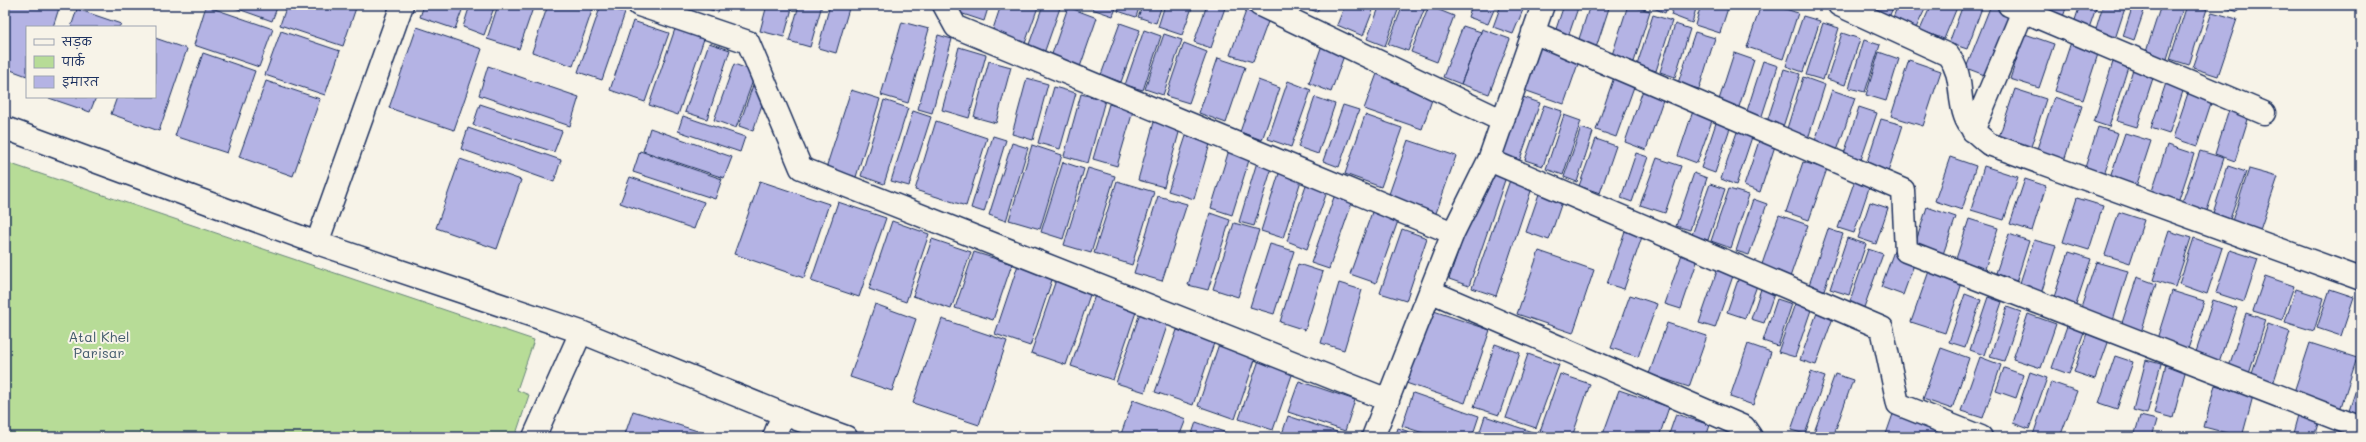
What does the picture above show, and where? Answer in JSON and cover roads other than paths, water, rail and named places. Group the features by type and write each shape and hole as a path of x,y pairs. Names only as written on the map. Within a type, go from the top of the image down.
{"street":[{"path":"318,243 402,5"},
{"path":"638,5 748,42 802,168 1388,400"},
{"path":"944,5 956,27 1453,233"},
{"path":"1260,5 1501,120"},
{"path":"1373,437 1432,292 1453,233 1488,160 1543,5"},
{"path":"1839,5 1948,55 1954,64 1960,79 1965,116 1974,131 1989,144 2361,279"},
{"path":"1974,131 2017,7 2264,113"},
{"path":"1533,32 1903,190 1906,251 2361,428"},
{"path":"5,128 318,243 581,332 783,414 846,437"},
{"path":"1488,160 1882,328 1898,404 1981,437"},
{"path":"1432,292 1744,427 1751,437"},
{"path":"534,437 581,332"},
{"path":"774,437 783,414"}],"park label":[{"name":"Atal Khel Parisar","path":"99,344"}]}
